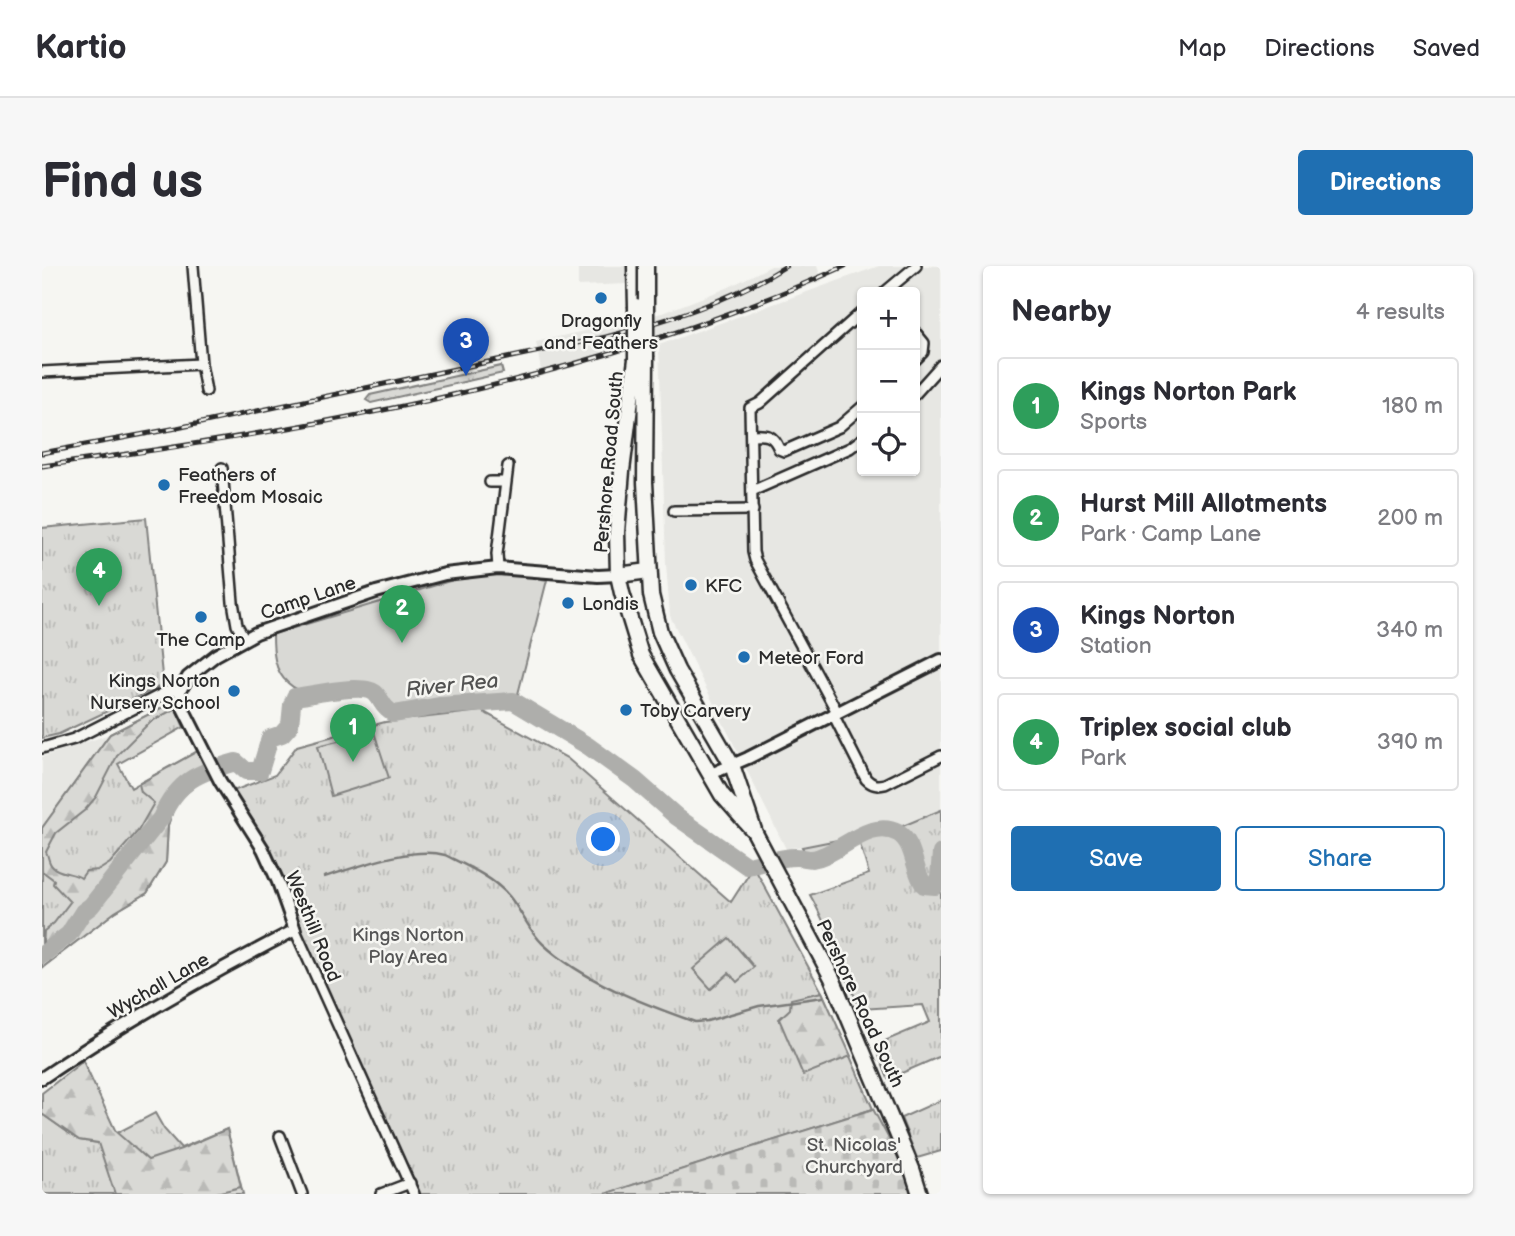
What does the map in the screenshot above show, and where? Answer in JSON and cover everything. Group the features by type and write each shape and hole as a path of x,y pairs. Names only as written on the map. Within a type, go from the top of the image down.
{"highway":[{"name":"Pershore Road South","path":"635,266 649,571 651,595 660,632 677,670 732,765 755,833 832,978 920,1194"},
{"path":"640,362 642,335 647,331 646,266"},
{"name":"Pershore Road South","path":"640,362 622,471 618,575 634,639 641,655 722,795 755,833"},
{"path":"618,575 649,571"}],"street":[{"path":"194,266 201,364 206,391"},
{"path":"891,287 916,266"},
{"path":"857,316 760,403 750,408 753,552 756,563 835,713 866,779 873,785 885,784 941,756"},
{"path":"920,338 924,343 920,355"},
{"path":"42,372 201,364"},
{"path":"920,388 941,365"},
{"path":"751,435 771,435 779,449 784,451 839,427 857,411"},
{"path":"752,491 857,443"},
{"path":"498,568 497,554 508,466"},
{"path":"222,468 233,602 237,625 244,638"},
{"path":"489,482 505,482"},
{"path":"674,511 752,510"},
{"name":"Camp Lane","path":"180,691 188,677 244,638 376,592 445,574 498,568 598,576 618,575"},
{"path":"711,774 941,660"},
{"path":"42,748 74,739 166,691 180,691"},
{"name":"Westhill Road","path":"180,691 182,706 220,781 263,849 295,930 414,1194"},
{"name":"Wychall Lane","path":"42,1078 89,1045 187,986 295,930"},
{"path":"280,1136 302,1194"},
{"path":"382,1194 410,1183"}],"shaded area":[{"path":"578,266 627,266 628,284 578,286"},
{"path":"771,266 817,266 822,281 619,353 542,376 536,342 662,313 727,288"},
{"path":"879,266 941,266 941,810 898,828 786,849 670,616 659,345"},
{"path":"110,734 46,822 42,828 42,757"}],"green space":[{"path":"501,366 503,373 371,403 366,400 370,395"},
{"path":"146,518 163,685 59,734 42,738 42,528"},
{"path":"497,571 547,580 517,698 486,697 393,708 380,692 370,686 348,685 317,692 298,690 283,678 277,667 273,634 453,580"},
{"path":"173,702 184,727 118,764 131,788 198,751 208,775 176,802 168,825 166,862 147,893 115,912 42,968 42,828 110,734"},
{"path":"173,702 176,708 150,722 118,754 96,797 85,810 56,833 46,852 52,867 81,878 86,871 99,870 110,863 138,831 154,803 141,792 139,784 198,751 208,775 176,802 168,825 166,862 147,893 115,912 42,968 44,931 54,923 70,902 53,884 54,880 42,871 42,828 110,734"},
{"name":"Kings Norton Play Area","path":"482,711 567,758 731,902 755,869 822,992 873,1109 605,1194 416,1194 302,936 269,847 233,791 275,775 297,746 385,722"},
{"path":"374,732 389,778 331,796 318,746"},
{"path":"941,810 941,1056 888,1079 875,1045 930,1022 923,1005 861,1009 810,895 869,874 859,841 840,854 810,864 802,847 898,828"},
{"path":"729,938 754,967 737,982 729,973 711,989 693,969"},
{"path":"822,992 851,1056 803,1075 779,1019 790,1009 791,999"},
{"path":"83,1061 116,1132 148,1160 227,1129 241,1187 212,1194 115,1194 98,1143 79,1140 42,1114 42,1093"},
{"path":"941,1100 941,1151 917,1158 901,1118"},
{"name":"St. Nicolas' Churchyard","path":"873,1109 906,1171 914,1194 610,1192"},
{"path":"155,1113 164,1129 181,1148 227,1129 243,1194 42,1194 42,1114 79,1140 98,1143"}],"waterway":[{"name":"River Rea","path":"42,955 69,934 83,912 91,906 161,818 182,786 200,774 236,762 246,771 260,771 270,738 282,734 290,725 295,697 338,690 370,691 394,714 439,706 513,701 588,746 635,780 677,817 747,866 790,857 812,859 865,833 887,829 904,837 920,879 924,885 935,886 939,877 941,853"},
{"path":"324,877 401,855 445,855 479,872 503,889 538,939 576,969 635,999 695,1022 759,1006 823,997"}],"railway":[{"path":"42,453 177,428 606,337 721,299 786,266"},
{"path":"42,466 145,452 350,417 552,370 651,341 749,306 845,266"}],"place":[{"name":"Dragonfly and Feathers","path":"601,298"},
{"name":"Kings Norton","path":"466,376"},
{"name":"Feathers of Freedom Mosaic","path":"164,485"},
{"name":"KFC","path":"691,585"},
{"name":"Londis","path":"568,603"},
{"name":"Triplex social club","path":"99,606"},
{"name":"The Camp","path":"201,617"},
{"name":"Hurst Mill Allotments","path":"402,643"},
{"name":"Meteor Ford","path":"744,657"},
{"name":"Kings Norton Nursery School","path":"234,691"},
{"name":"Toby Carvery","path":"626,710"},
{"name":"Kings Norton Park","path":"353,762"}]}
